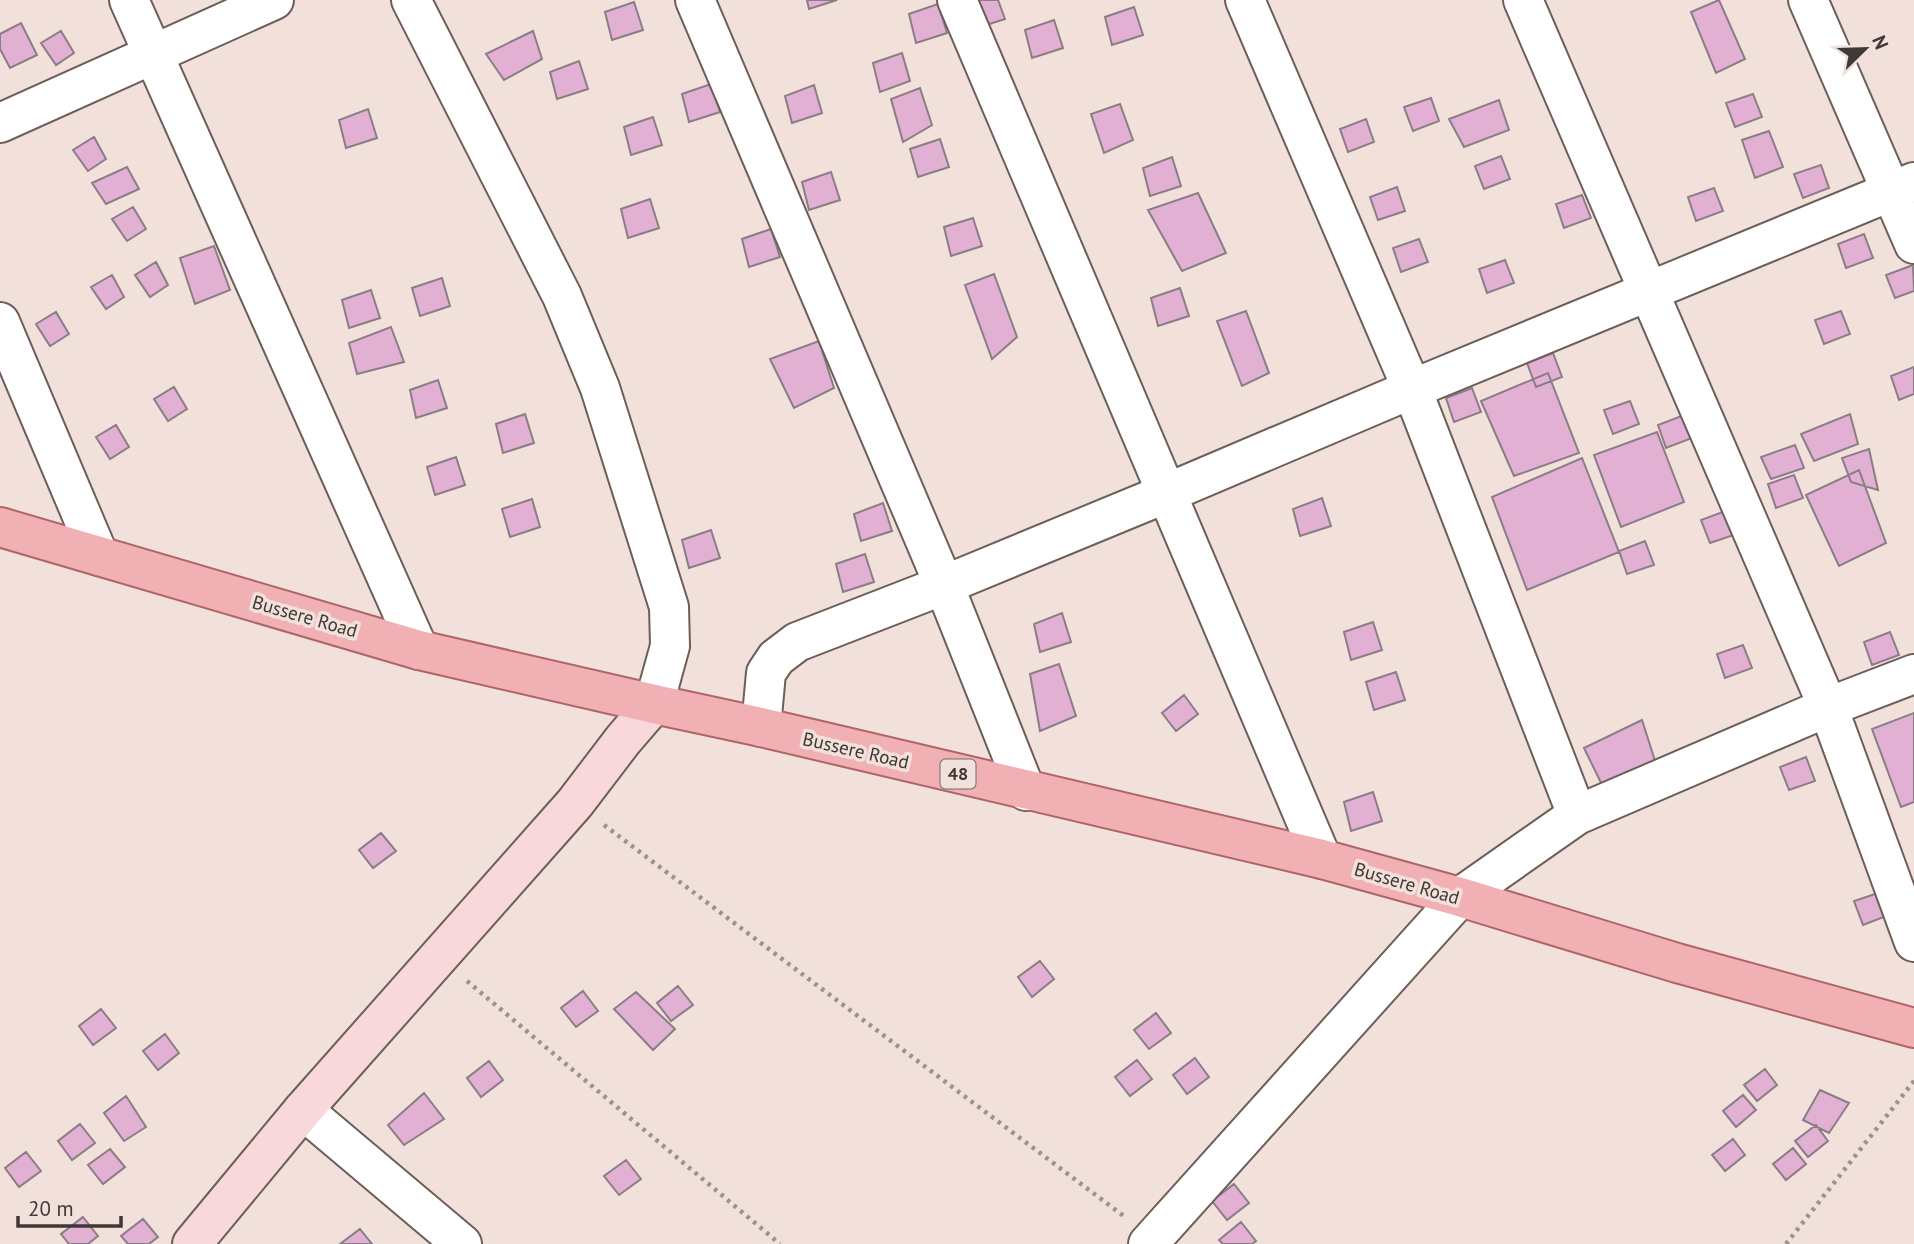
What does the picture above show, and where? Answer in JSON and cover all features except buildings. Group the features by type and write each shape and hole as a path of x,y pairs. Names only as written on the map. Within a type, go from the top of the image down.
{"main road":[{"name":"Bussere Road","path":"0,527 419,650 761,727 1321,859 1460,897 1676,963 1914,1028"}],"street":[{"path":"129,0 419,650"},
{"path":"0,123 274,0"},
{"path":"192,1244 303,1110 575,803 654,704 670,646 669,607 600,388 562,296 411,0"},
{"path":"695,0 944,585 1026,791"},
{"path":"957,0 1321,859"},
{"path":"1245,0 1412,389 1577,815"},
{"path":"1523,0 1828,707 1914,942"},
{"path":"1808,0 1902,187 1914,244"},
{"path":"761,727 766,673 776,658 797,642 944,585 1902,187"},
{"path":"0,322 99,556"},
{"path":"1151,1241 1460,897 1577,815 1828,707 1914,674"},
{"path":"303,1110 462,1244"}],"path":[{"path":"575,803 1151,1241"},
{"path":"439,958 780,1244"},
{"path":"1786,1244 1914,1081"}]}
